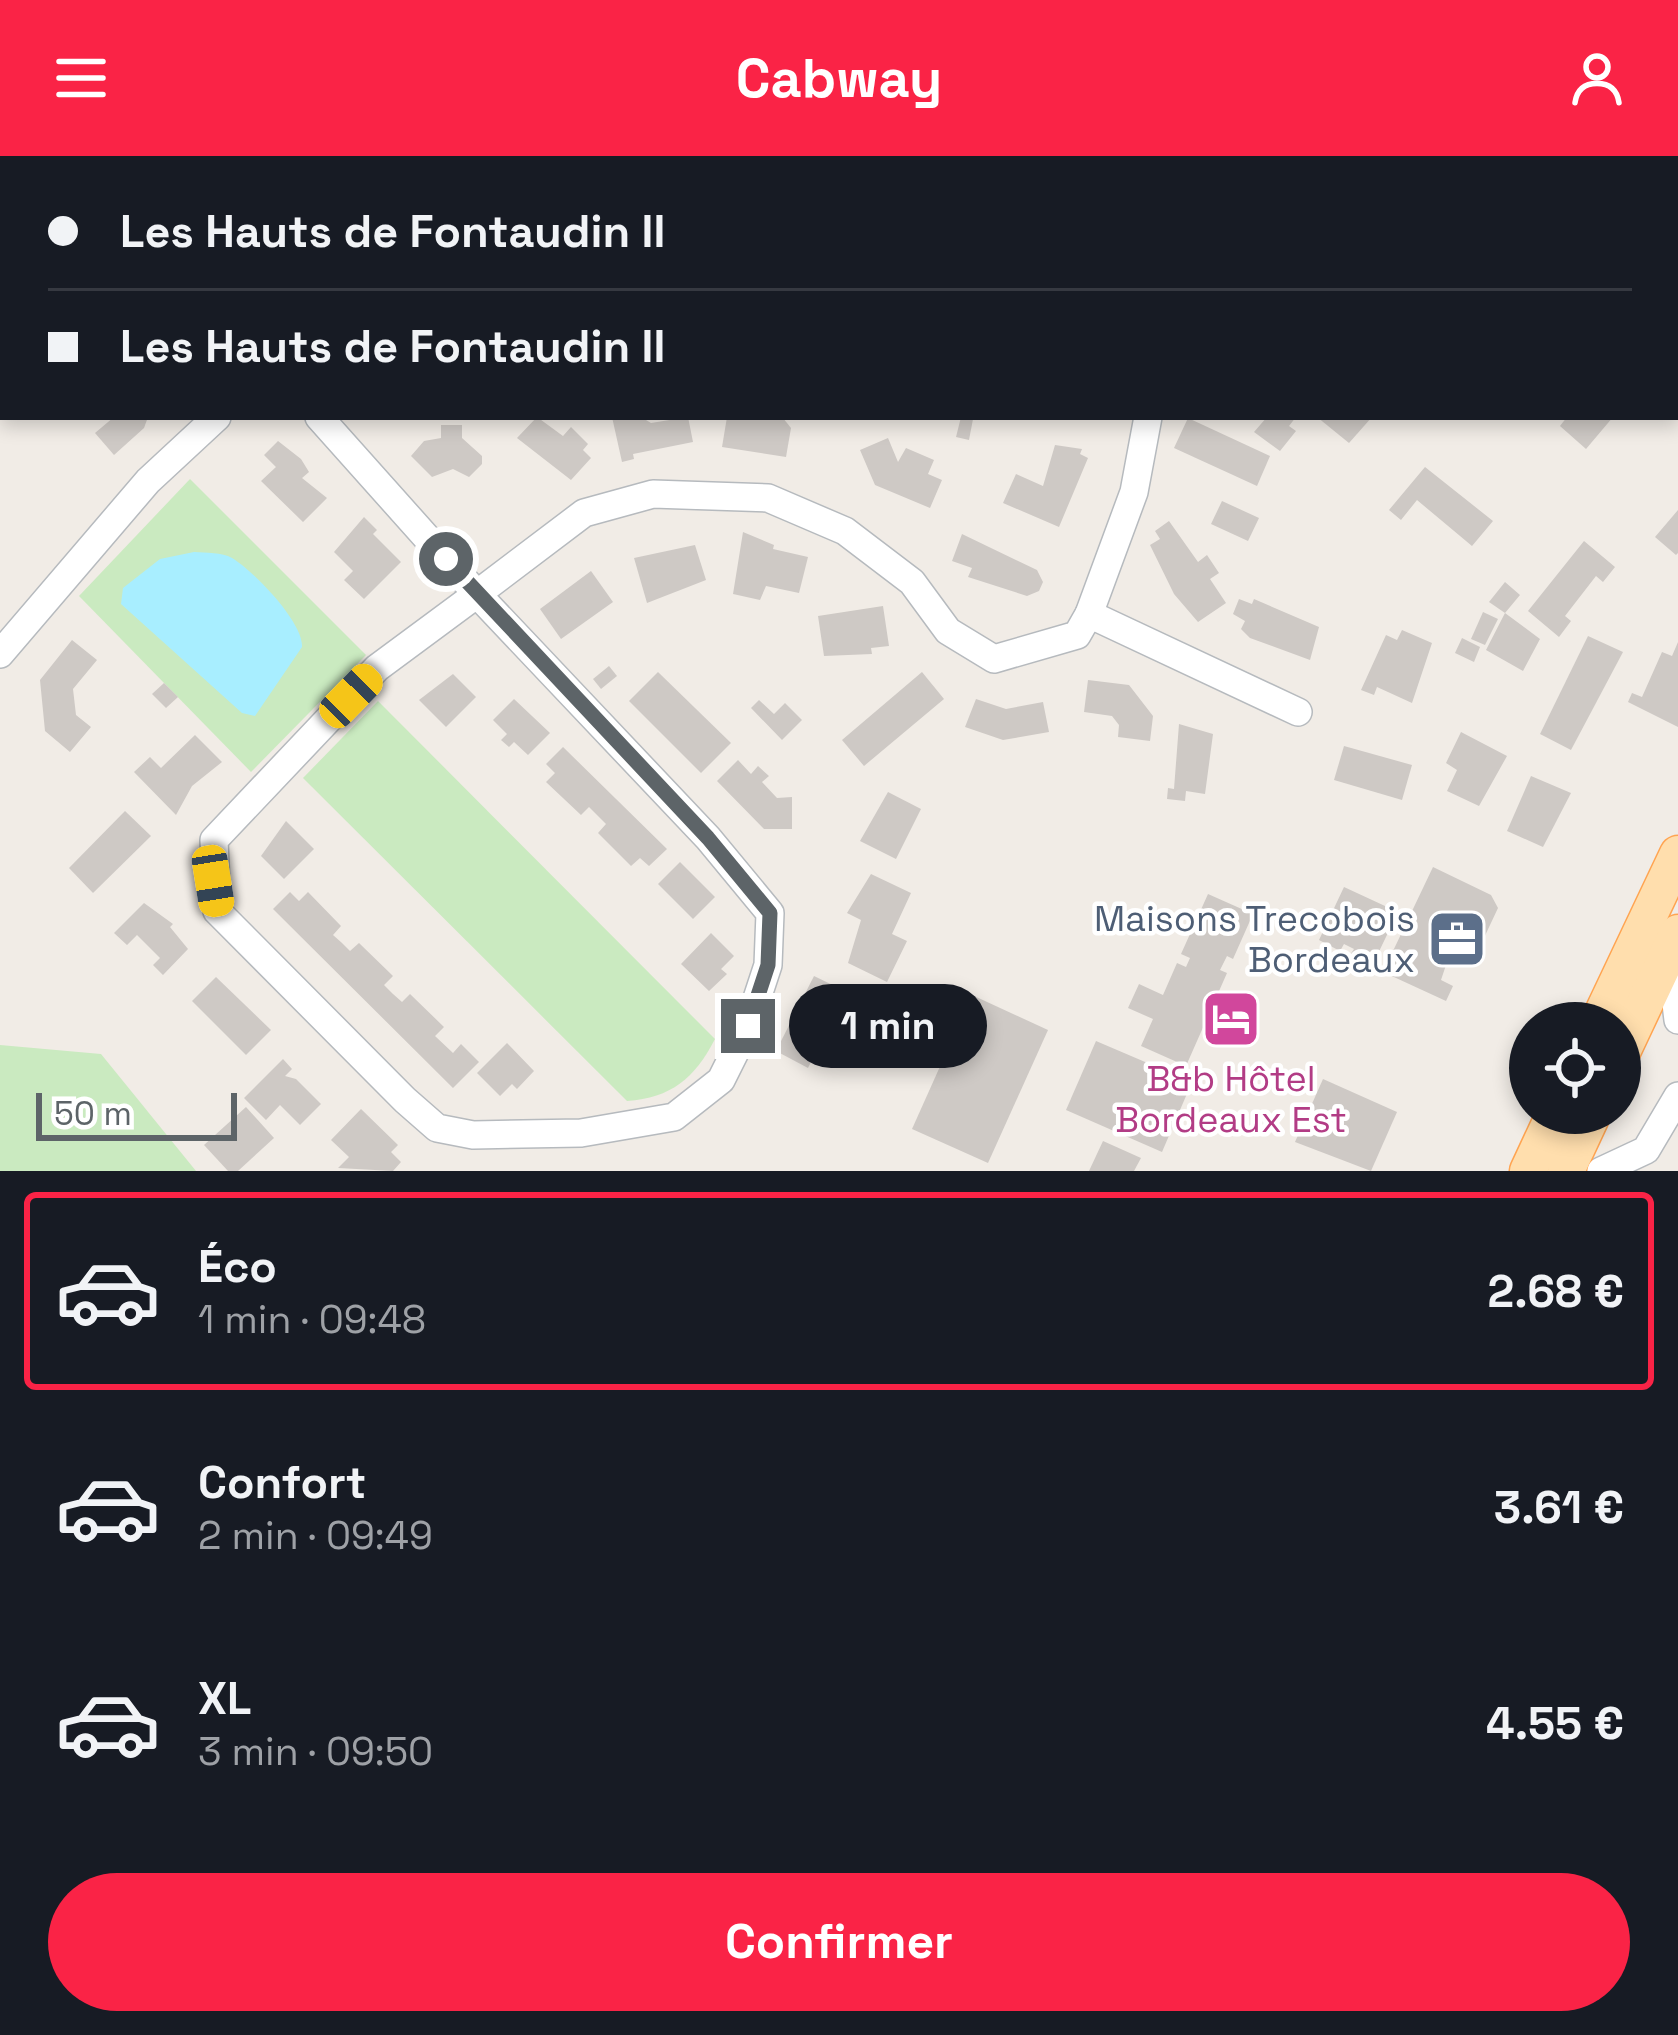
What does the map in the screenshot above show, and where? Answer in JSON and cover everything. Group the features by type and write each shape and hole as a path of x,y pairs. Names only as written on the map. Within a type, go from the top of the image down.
{"main road":[{"path":"1608,1002 1678,854"},
{"path":"1641,1011 1674,941"},
{"path":"1528,1171 1545,1134"},
{"path":"1566,1171 1583,1134"}],"street":[{"path":"0,654 148,481 214,420"},
{"path":"322,420 477,594 708,838 770,913 768,965 748,1026 721,1080 674,1117 581,1133 473,1136 437,1127 315,1013 217,911 214,840 377,668 477,594 584,513 653,494 769,498 844,531 912,582 948,631 994,659 1077,635 1134,492 1147,420"},
{"path":"1089,614 1298,712"},
{"path":"1674,941 1678,1020"},
{"path":"1601,1171 1646,1150 1678,1096"}],"green space":[{"path":"190,479 366,655 251,772 79,596"},
{"path":"378,701 715,1039 690,1075 656,1096 627,1101 303,778"},
{"path":"0,1045 101,1054 196,1171 0,1171"}],"water":[{"path":"194,552 224,555 241,565 276,598 300,637 302,647 255,716 242,713 121,604 123,588 160,559"}],"building":[{"path":"110,420 147,420 114,455 95,433"},
{"path":"534,420 563,436 571,427 588,444 583,450 591,458 571,480 517,438"},
{"path":"613,420 689,420 693,442 633,454 634,459 622,462"},
{"path":"726,420 785,420 791,428 786,457 722,447"},
{"path":"960,420 973,420 969,440 956,437"},
{"path":"1187,420 1192,420 1270,456 1257,486 1174,448"},
{"path":"1264,420 1294,420 1289,426 1296,431 1280,451 1254,432"},
{"path":"1321,420 1369,420 1349,443"},
{"path":"1565,420 1610,420 1586,449 1560,426"},
{"path":"441,425 462,425 462,438 482,456 482,464 469,477 453,469 432,477 411,456 424,441 441,438"},
{"path":"888,438 898,462 906,448 934,460 928,474 942,480 930,508 875,485 860,450"},
{"path":"278,441 301,459 309,472 302,478 327,498 303,522 261,481 276,467 264,455"},
{"path":"1055,445 1082,449 1080,454 1088,458 1059,527 1003,503 1016,474 1043,486"},
{"path":"1425,467 1493,521 1472,546 1417,500 1401,520 1389,510"},
{"path":"1222,501 1259,518 1248,541 1211,524"},
{"path":"1678,510 1678,553 1676,555 1655,537"},
{"path":"364,517 377,530 373,534 401,562 364,599 344,580 353,571 334,552"},
{"path":"1169,521 1198,562 1207,555 1219,573 1210,579 1226,603 1198,622 1174,594 1150,545 1160,539 1155,531"},
{"path":"743,532 774,545 773,549 808,557 799,593 766,586 760,600 733,594"},
{"path":"962,534 1037,570 1043,582 1039,591 1027,596 968,577 972,568 952,561"},
{"path":"1584,541 1615,567 1603,582 1596,576 1565,616 1571,621 1559,637 1528,611"},
{"path":"695,545 706,580 647,603 634,558"},
{"path":"591,571 613,602 561,639 540,609"},
{"path":"1505,582 1520,595 1505,613 1489,602"},
{"path":"1239,599 1252,604 1254,599 1319,627 1310,660 1250,638 1241,629 1245,621 1233,614"},
{"path":"883,606 889,646 871,648 872,654 824,656 818,616"},
{"path":"1483,612 1498,619 1485,645 1471,639"},
{"path":"1505,613 1540,639 1523,671 1486,650"},
{"path":"1402,630 1432,643 1412,703 1377,687 1374,695 1361,690 1386,635 1397,640"},
{"path":"1588,636 1623,652 1571,750 1540,734"},
{"path":"1462,638 1480,647 1474,662 1455,653"},
{"path":"72,640 97,660 73,689 76,715 91,727 70,752 45,731 40,680"},
{"path":"1678,642 1678,727 1628,702 1632,693 1642,697 1662,652 1672,656"},
{"path":"609,666 617,676 601,689 593,679"},
{"path":"658,672 731,743 701,773 629,701"},
{"path":"922,672 944,699 864,766 842,740"},
{"path":"453,674 476,697 446,727 419,700"},
{"path":"1088,680 1129,685 1153,716 1150,741 1118,737 1119,725 1112,716 1084,712"},
{"path":"164,683 178,697 166,708 152,694"},
{"path":"514,699 550,733 528,755 514,742 509,747 501,740 507,734 493,720"},
{"path":"976,699 1006,709 1043,702 1049,732 1003,740 965,727"},
{"path":"759,700 774,714 785,703 802,720 782,740 751,708"},
{"path":"1179,724 1213,734 1205,794 1186,791 1185,801 1167,799 1168,788 1174,789"},
{"path":"1461,732 1507,756 1479,806 1447,791 1457,770 1446,763"},
{"path":"195,735 222,762 192,786 176,815 134,772 150,757 161,768"},
{"path":"1344,746 1412,765 1402,800 1334,780"},
{"path":"563,747 667,849 649,866 640,858 631,866 598,833 606,824 589,807 581,815 546,782 555,773 546,764"},
{"path":"738,760 751,774 758,766 769,776 762,782 777,798 792,797 792,829 764,829 717,781"},
{"path":"1531,776 1571,793 1543,847 1507,831"},
{"path":"888,792 921,809 896,859 860,841"},
{"path":"125,811 151,836 93,893 69,868"},
{"path":"286,821 314,849 284,879 261,856"},
{"path":"680,862 715,897 693,919 658,884"},
{"path":"1433,867 1491,895 1498,908 1475,957 1461,950 1465,940 1456,935 1441,980 1453,986 1446,1001 1383,972"},
{"path":"871,874 911,893 892,934 907,941 887,982 848,963 861,920 847,913"},
{"path":"1344,887 1398,912 1372,966 1350,955 1354,949 1344,944 1340,951 1319,940"},
{"path":"290,892 299,901 308,892 341,926 333,935 350,951 359,943 393,976 384,985 393,994 402,1002 410,994 444,1027 435,1036 453,1053 461,1044 479,1062 453,1088 273,909"},
{"path":"1208,894 1253,914 1233,959 1227,956 1220,970 1227,973 1186,1066 1141,1046 1153,1019 1128,1008 1139,984 1163,995 1177,963 1186,967 1190,958 1181,954"},
{"path":"144,903 173,924 170,927 188,949 163,975 153,965 160,958 137,935 127,945 114,933"},
{"path":"711,933 734,956 721,969 727,974 709,991 681,964"},
{"path":"814,976 845,991 808,1068 776,1051"},
{"path":"216,977 271,1030 246,1055 192,1001"},
{"path":"972,995 1048,1030 988,1163 912,1129"},
{"path":"1096,1041 1192,1082 1162,1152 1066,1110"},
{"path":"507,1043 534,1071 517,1089 512,1084 500,1096 477,1073"},
{"path":"283,1059 292,1069 285,1076 296,1079 321,1104 300,1125 280,1105 266,1120 244,1098"},
{"path":"1323,1079 1397,1112 1371,1171 1295,1142"},
{"path":"246,1107 274,1138 238,1171 228,1171 204,1145"},
{"path":"361,1109 398,1145 391,1152 401,1162 393,1171 338,1168 349,1157 331,1140"},
{"path":"1103,1141 1141,1158 1134,1171 1089,1171"}],"place":[{"name":"Maisons Trecobois Bordeaux","path":"1457,939"},
{"name":"B&b Hôtel Bordeaux Est","path":"1231,1019"}],"route":[{"path":"446,559 708,838 770,913 768,965 748,1026"}]}
